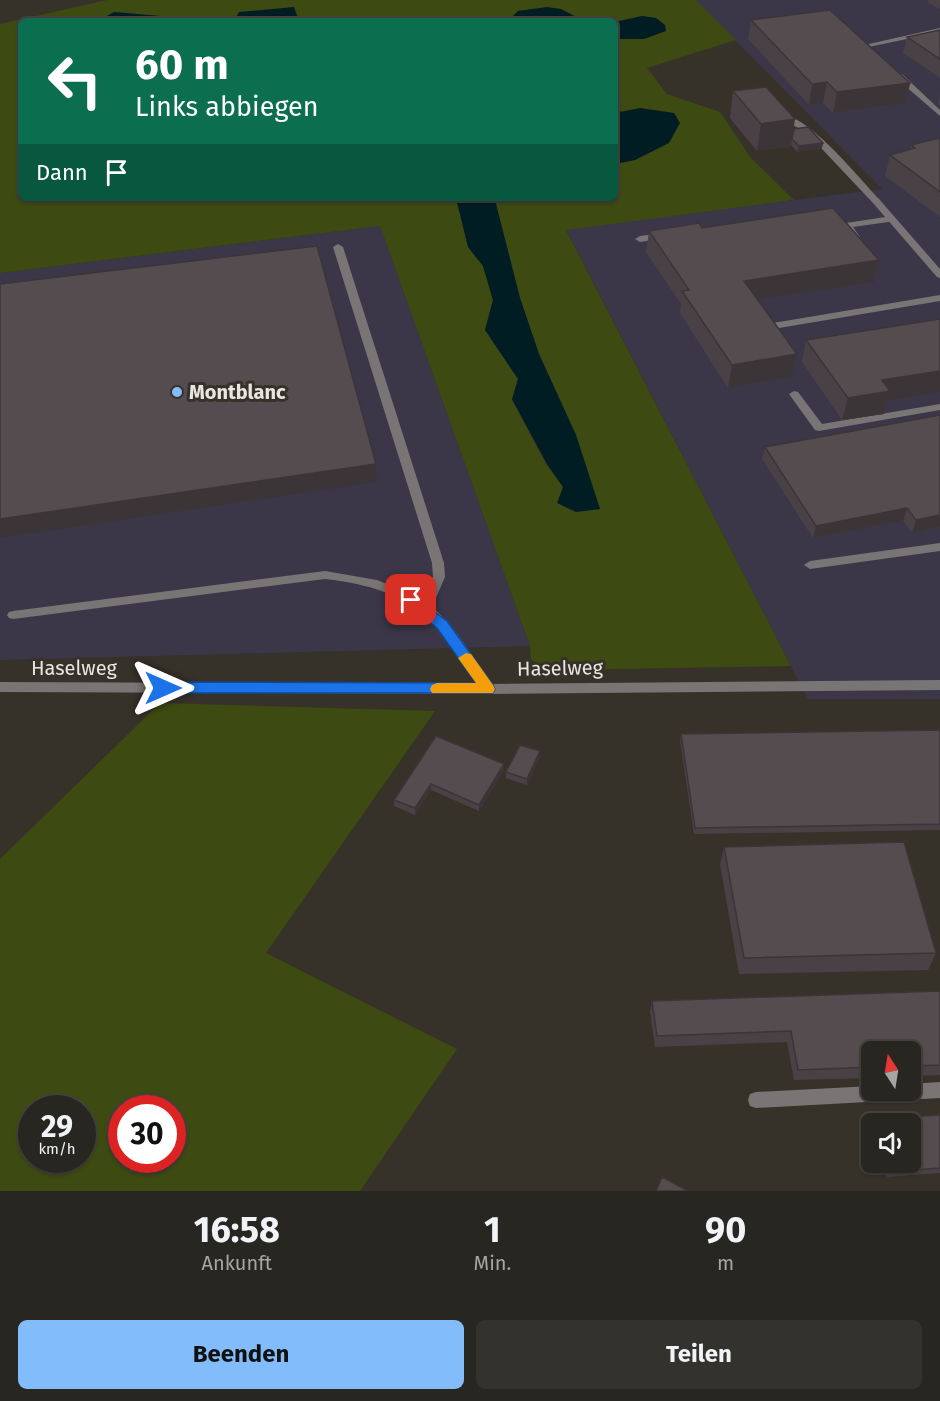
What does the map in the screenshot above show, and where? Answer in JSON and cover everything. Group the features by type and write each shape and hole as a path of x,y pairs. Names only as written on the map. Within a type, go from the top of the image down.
{"street":[{"path":"873,53 861,42 940,30"},
{"path":"890,68 940,114"},
{"path":"782,116 809,130 876,201 940,275"},
{"path":"861,244 845,225 892,219"},
{"path":"640,239 675,234"},
{"path":"338,247 438,564 439,577 425,609"},
{"path":"773,326 940,298"},
{"path":"794,394 819,429 940,407"},
{"path":"810,565 940,547"},
{"path":"13,615 325,574 358,578 383,585 425,609 442,624 488,689"},
{"name":"Haselweg","path":"0,687 488,689 940,685"},
{"path":"756,1100 940,1089"}],"shaded area":[{"path":"696,0 940,0 940,699 808,699 566,229 882,189"},
{"path":"380,226 530,646 0,660 0,273"}],"green space":[{"path":"107,0 696,0 736,40 647,68 667,94 720,112 751,158 794,200 566,230 791,666 556,670 531,660 530,646 380,226 0,273 0,24 18,20 18,201 457,201 468,247 483,266 493,301 485,330 518,379 512,400 546,464 563,487 600,509 576,435 539,354 520,298 496,204 498,201 618,201 618,163 635,160 621,110 618,112 618,39 644,39 642,16 618,21 618,18 578,18 561,10 514,18 298,18 293,7 234,18 161,18 114,12 110,18 27,18"},
{"path":"160,703 435,711 266,953 457,1049 360,1191 0,1191 0,859"}],"water":[{"path":"294,7 298,18 236,18 239,12"},
{"path":"547,7 561,9 578,18 511,18 518,11"},
{"path":"114,12 162,18 107,18"},
{"path":"642,16 656,18 665,25 666,31 644,39 618,39 618,21"},
{"path":"640,108 674,113 680,123 669,143 635,160 618,163 618,112"},
{"path":"457,201 498,201 496,204 520,298 539,354 576,435 600,509 576,512 557,503 563,487 547,464 512,399 518,379 485,330 493,300 483,266 468,247"}],"building":[{"path":"830,10 910,83 837,92 827,82 812,84 751,20"},
{"path":"940,30 940,59 907,37"},
{"path":"766,87 795,119 761,124 733,91"},
{"path":"808,127 823,143 799,146 792,139 794,129"},
{"path":"940,138 940,192 890,155 915,148 911,145"},
{"path":"833,208 879,260 744,281 797,354 732,365 682,291 689,290 649,231 699,223 702,228"},
{"name":"Montblanc","path":"317,246 376,464 0,519 0,284"},
{"path":"940,319 940,371 882,380 890,391 848,398 806,340"},
{"path":"940,415 940,515 916,520 907,508 816,526 765,447"},
{"path":"940,730 940,824 695,828 681,734"},
{"path":"436,736 504,764 479,805 431,784 415,808 394,800"},
{"path":"520,745 540,751 527,779 506,772"},
{"path":"904,842 936,953 744,958 724,847"},
{"path":"940,991 940,1065 921,1066 921,1041 861,1041 861,1067 798,1070 791,1031 657,1036 652,1001"},
{"path":"940,1115 940,1168 921,1170 921,1116"},
{"path":"662,1177 688,1191 656,1191"}],"slow traffic":[{"path":"437,689 488,689 466,658"}],"place":[{"name":"Montblanc","path":"177,392"}],"route":[{"path":"163,688 488,689 442,624 411,600"}]}
